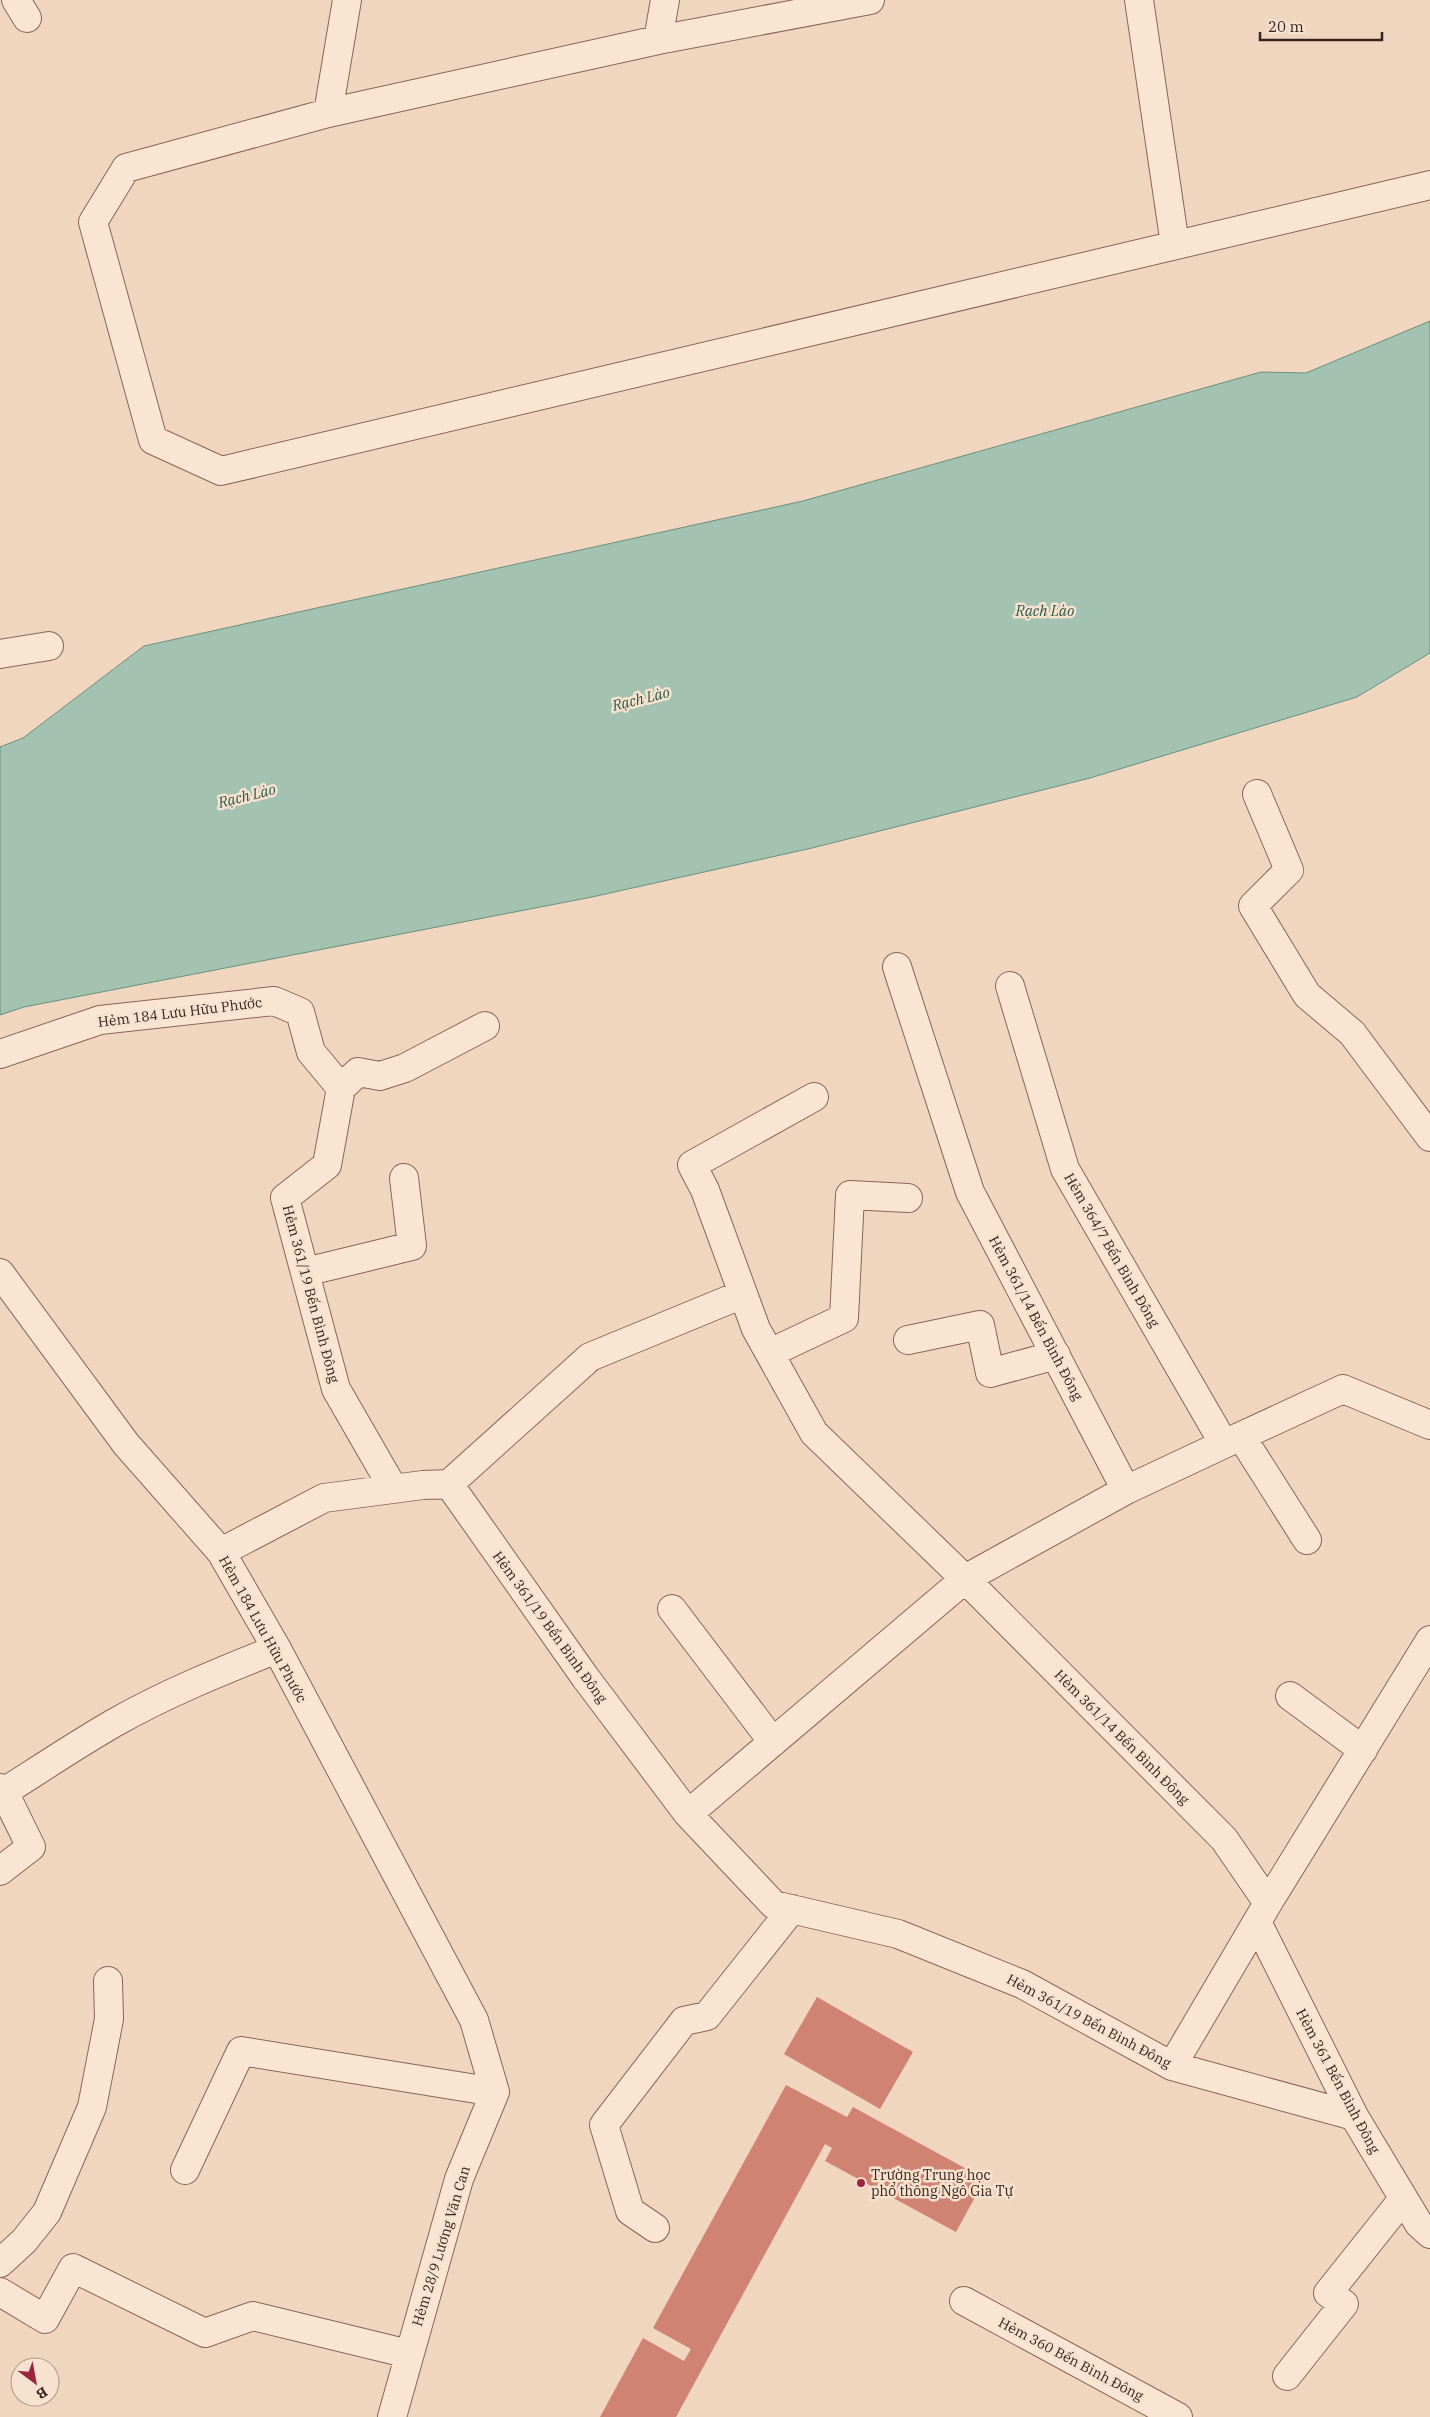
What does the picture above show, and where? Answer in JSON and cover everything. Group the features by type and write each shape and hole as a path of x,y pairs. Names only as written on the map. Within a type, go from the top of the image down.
{"street":[{"path":"328,113 347,0"},
{"path":"658,40 665,0"},
{"path":"870,0 658,40 328,113 126,168 93,222 153,440 220,472 1430,184"},
{"path":"1139,0 1175,245"},
{"path":"0,654 49,646"},
{"path":"1257,794 1289,870 1253,906 1307,995 1352,1033 1430,1137"},
{"name":"Hẻm 361/14 Bến Bình Đông","path":"897,967 970,1192 1126,1490"},
{"name":"Hẻm 364/7 Bến Bình Đông","path":"1010,986 1065,1169 1233,1440 1307,1540"},
{"name":"Hẻm 184 Lưu Hữu Phước","path":"0,1054 100,1020 274,1000 300,1012 311,1052 341,1088"},
{"path":"341,1088 358,1072 380,1076 405,1068 485,1026"},
{"name":"Hẻm 361/19 Bến Bình Đông","path":"341,1088 327,1165 285,1198 336,1389 393,1488"},
{"name":"Hẻm 361/14 Bến Bình Đông","path":"814,1097 692,1165 705,1190 756,1329 814,1433 965,1579 1224,1839 1263,1913"},
{"path":"305,1272 412,1246 404,1178"},
{"path":"770,1353 844,1318 850,1195 908,1198"},
{"name":"Hẻm 184 Lưu Hữu Phước","path":"0,1273 126,1444 221,1552 277,1649 474,2020 495,2092"},
{"path":"221,1552 324,1498 393,1488 449,1484 590,1357 743,1294"},
{"path":"908,1340 980,1325 990,1373 1056,1355"},
{"path":"688,1814 965,1579 1126,1490 1343,1389 1430,1425"},
{"name":"Hẻm 361/19 Bến Bình Đông","path":"449,1484 585,1677 688,1814 774,1904 898,1934 1022,1984 1172,2066 1354,2116"},
{"path":"672,1609 773,1742"},
{"path":"1172,2066 1430,1640"},
{"path":"0,1871 31,1847 2,1790 129,1715 190,1685 277,1649"},
{"path":"1290,1696 1363,1750"},
{"path":"655,2228 630,2211 604,2125 684,2020 707,2016 792,1909"},
{"name":"Hẻm 361 Bến Bình Đông","path":"1263,1913 1354,2116 1419,2224 1430,2234"},
{"path":"0,2263 24,2241 48,2212 92,2107 109,2019 108,1981"},
{"path":"185,2170 241,2051 495,2092"},
{"name":"Hẻm 28/9 Lương Văn Can","path":"392,2417 459,2179 495,2092"},
{"path":"1287,2376 1344,2304 1328,2293 1403,2199"},
{"path":"0,2292 45,2319 73,2268 205,2333 253,2316 409,2354"},
{"name":"Hẻm 360 Bến Bình Đông","path":"964,2301 1178,2417"}],"water":[{"name":"Rạch Lào","path":"1430,321 1430,653 1357,697 1090,778 812,848 592,897 24,1007 0,1015 0,747 23,738 144,646 803,501 1261,372 1306,373"}],"building":[{"path":"817,1997 913,2052 880,2109 784,2054"},
{"path":"786,2085 847,2117 853,2107 985,2179 956,2232 825,2161 832,2148 825,2144 676,2417 600,2417 643,2338 684,2361 691,2349 653,2328"}],"place":[{"name":"Trường Trung học phổ thông Ngô Gia Tự","path":"861,2183"}]}
